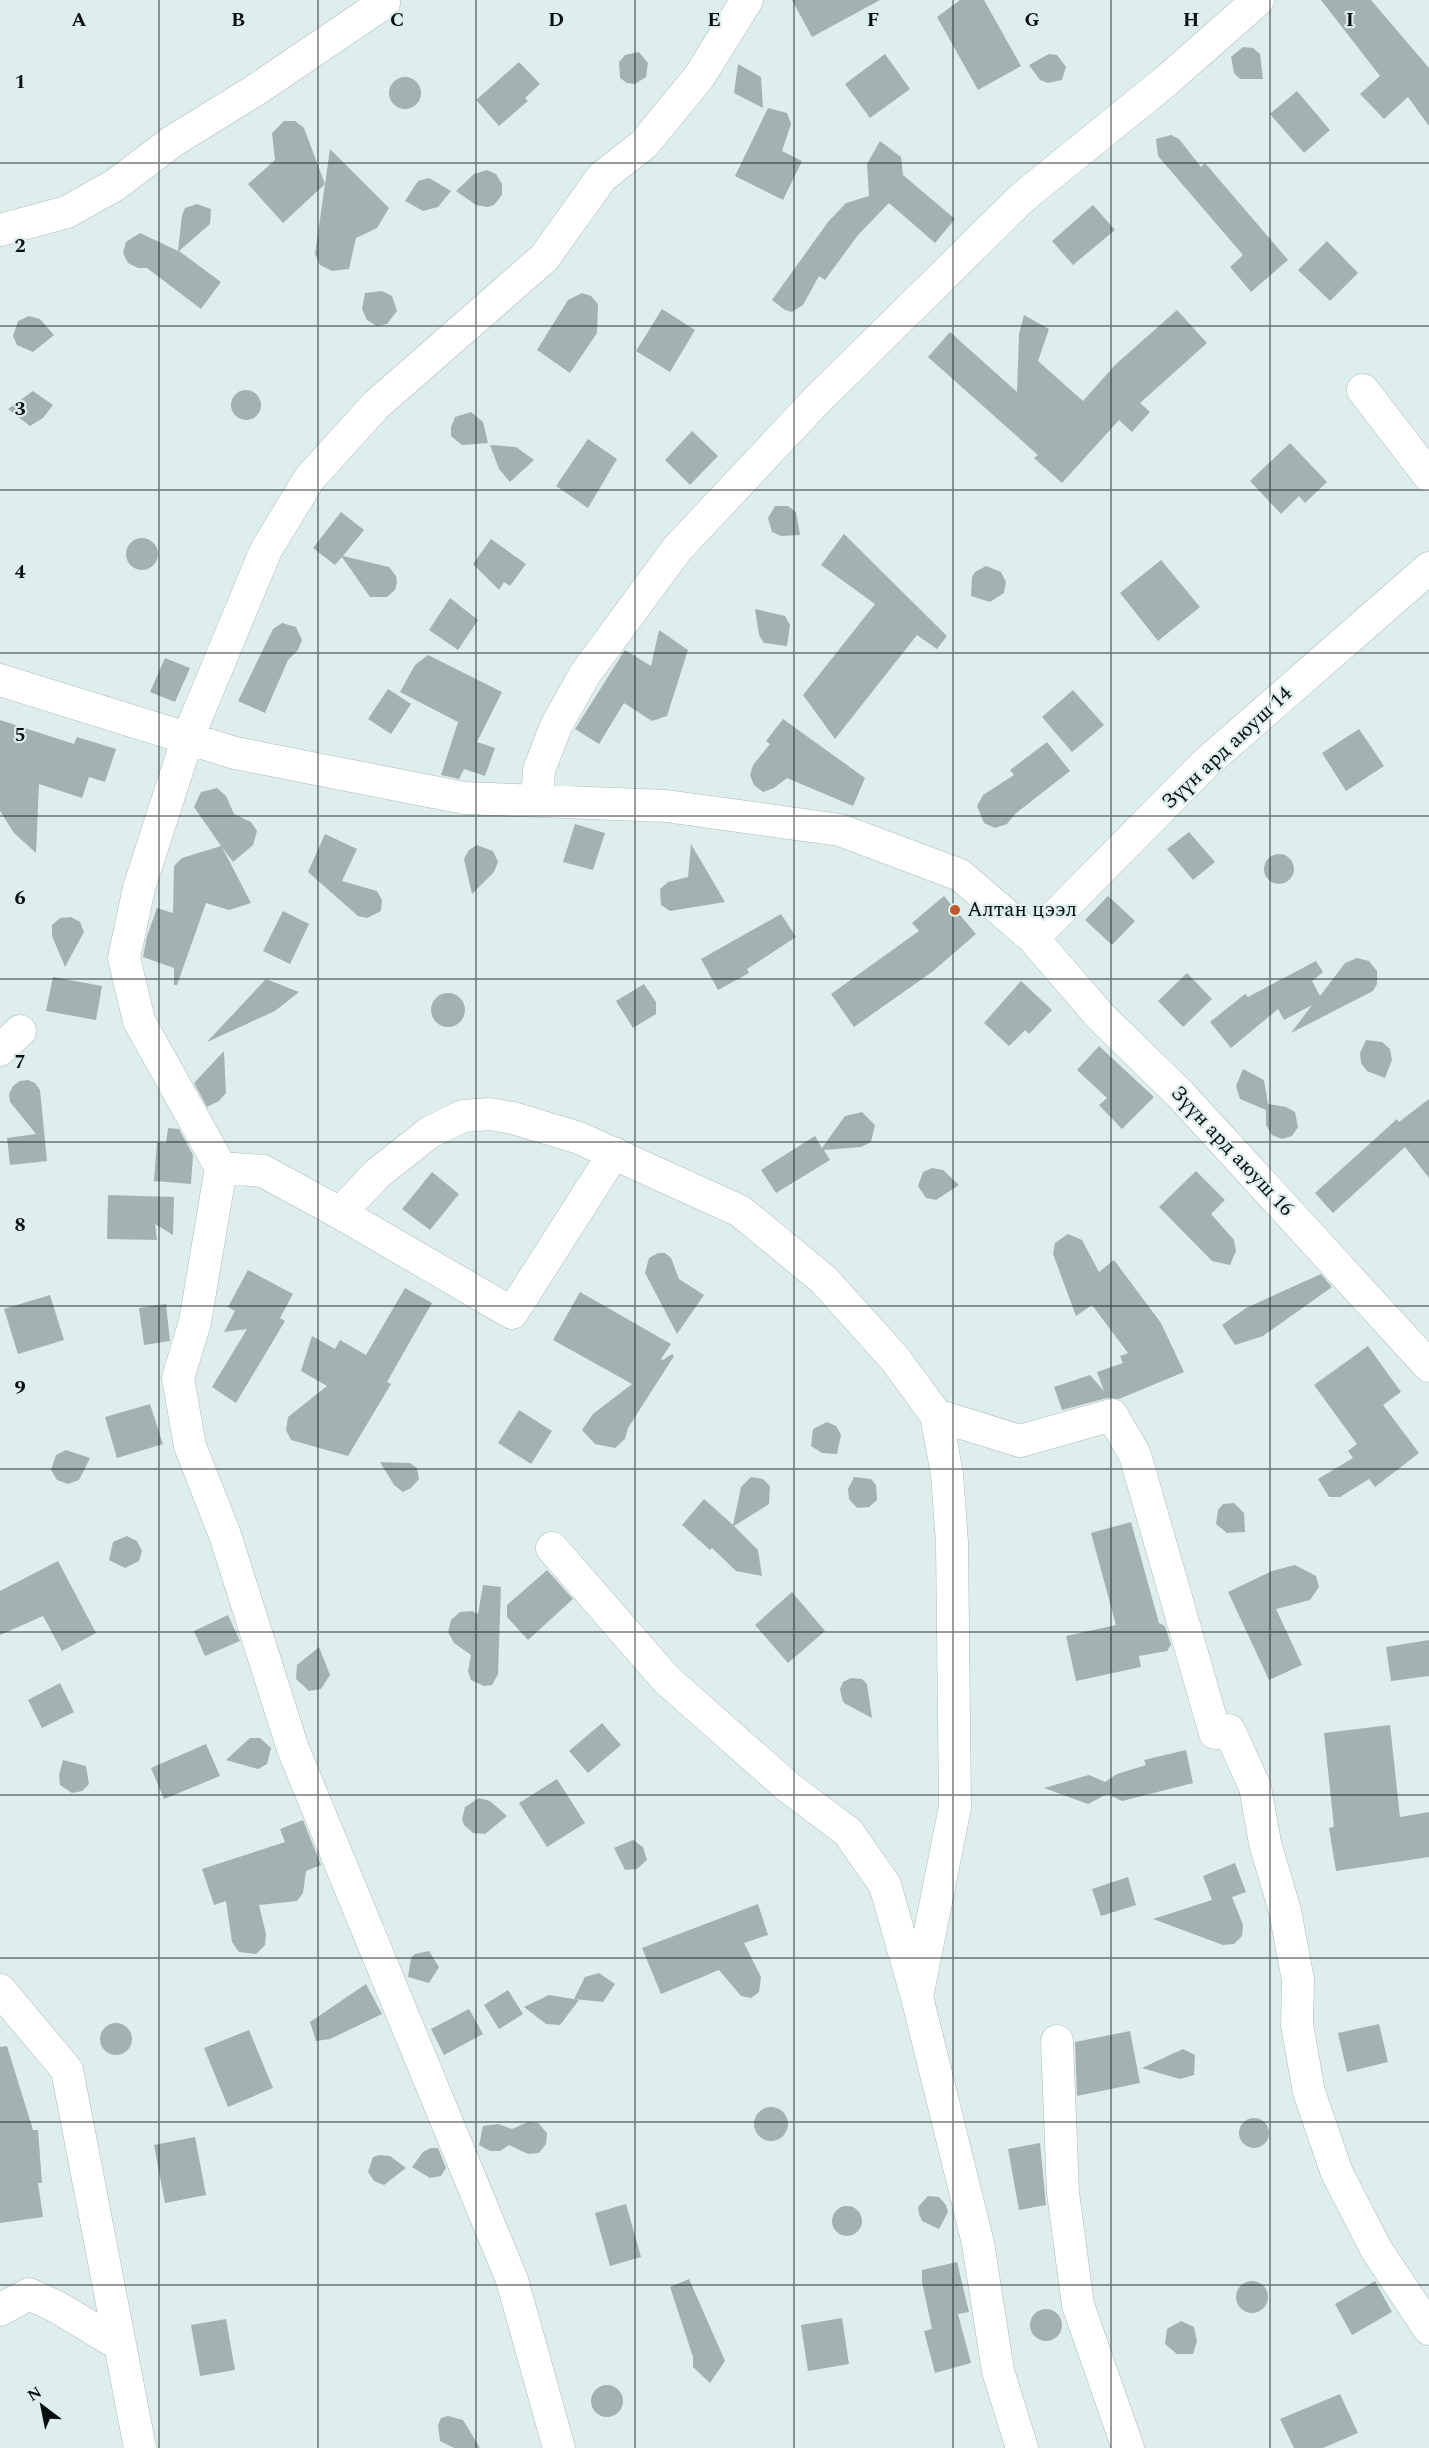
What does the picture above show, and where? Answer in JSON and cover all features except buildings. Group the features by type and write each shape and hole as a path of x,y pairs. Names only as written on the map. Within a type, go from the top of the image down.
{"street":[{"path":"0,230 67,212 115,185 173,141 254,91 384,3 383,0"},
{"path":"559,2448 512,2280 293,1749 225,1535 190,1446 178,1378 195,1322 203,1285 221,1168 139,1021 124,958 139,888 187,740 266,550 309,479 376,405 544,258 602,177 644,144 699,77 747,0"},
{"path":"537,800 539,770 556,726 585,674 677,549 816,401 1023,197 1166,81 1258,0"},
{"path":"1363,390 1429,476"},
{"name":"Зүүн ард аюуш 14","path":"1033,938 1207,762 1429,568"},
{"name":"Зүүн ард аюуш 16","path":"0,680 187,740 235,753 464,798 666,806 840,830 960,875 1033,938 1100,1016 1180,1094 1429,1366"},
{"path":"340,1213 378,1173 430,1132 463,1116 490,1114 513,1118 579,1138 740,1211 824,1280 895,1359 936,1415 947,1474 952,1543 955,1807 917,1997"},
{"path":"221,1168 263,1171 512,1312 614,1154"},
{"path":"936,1415 1020,1441 1113,1415 1135,1455 1215,1733 1229,1730 1255,1787 1265,1843 1285,1911 1298,1980 1297,2025 1309,2091 1337,2173 1376,2249 1429,2329"},
{"path":"552,1548 666,1679 788,1787 848,1832 885,1885 917,1997 978,2243 998,2371 1022,2448"},
{"path":"0,1990 67,2070 140,2448"},
{"path":"1057,2041 1062,2193 1078,2305 1128,2448"},
{"path":"0,2310 29,2294 57,2307 120,2345"}],"place":[{"name":"Алтан цээл","path":"955,910"}]}
